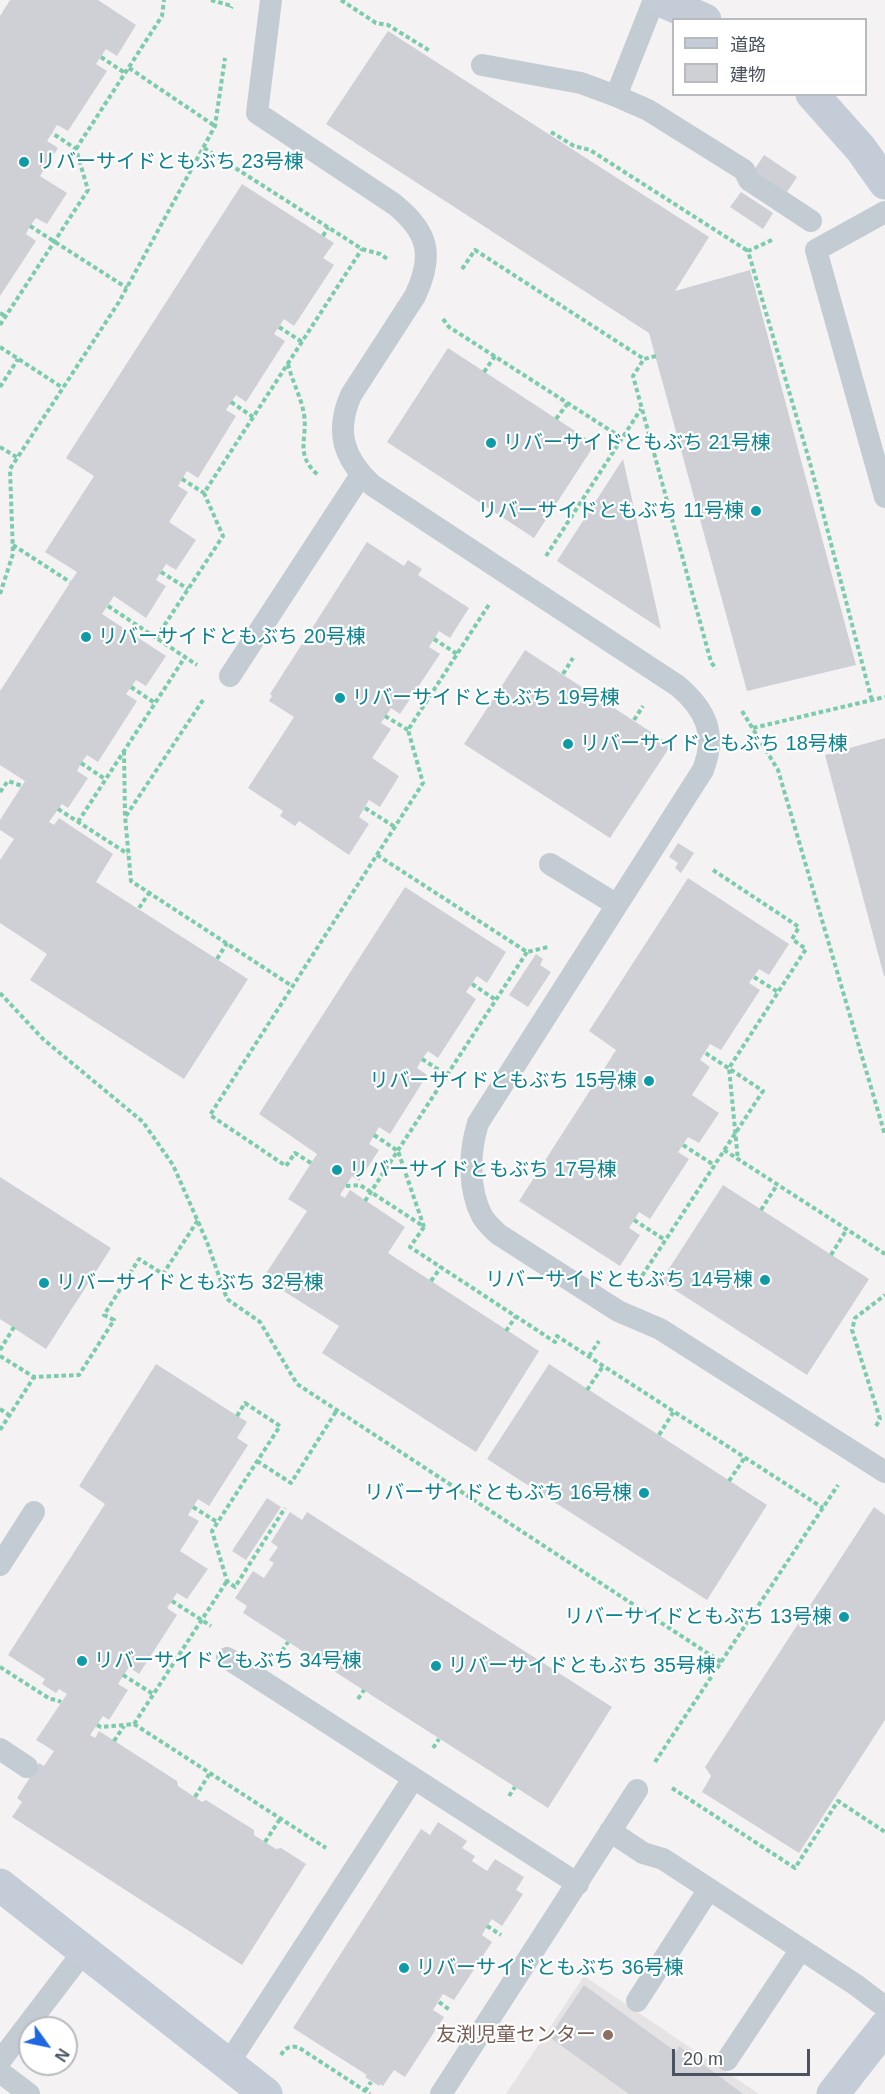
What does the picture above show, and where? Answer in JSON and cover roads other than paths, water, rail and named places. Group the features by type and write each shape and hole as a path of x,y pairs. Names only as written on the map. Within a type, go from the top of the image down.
{"street":[{"path":"660,0 700,18"},
{"path":"814,96 861,149 885,183"},
{"path":"0,1885 266,2094"},
{"path":"833,2094 885,2026"}],"lane":[{"path":"271,0 257,113 411,217 421,231 425,248 426,265 415,296 351,395 345,409 342,425 343,442 349,457 361,475 372,485 678,686 700,709 709,732 709,755 703,770 478,1123 472,1143 471,1164 482,1217 498,1234 618,1311 660,1329 885,1472"},
{"path":"616,96 654,0"},
{"path":"482,65 581,83 648,110 744,170 749,180 811,221"},
{"path":"885,212 816,250 885,497"},
{"path":"230,676 361,475"},
{"path":"550,864 617,905"},
{"path":"0,1565 34,1512"},
{"path":"227,1658 578,1884"},
{"path":"0,1749 27,1767"},
{"path":"228,2064 413,1779"},
{"path":"441,2094 643,1781"},
{"path":"610,1831 643,1853 663,1859 856,1985 885,2007"},
{"path":"637,2001 709,1889"},
{"path":"727,2060 801,1949"},
{"path":"0,2061 84,1951"},
{"path":"0,2072 29,2094"}],"place":[{"name":"リバーサイドともぶち 23号棟","path":"24,162"},
{"name":"リバーサイドともぶち 21号棟","path":"491,443"},
{"name":"リバーサイドともぶち 11号棟","path":"756,511"},
{"name":"リバーサイドともぶち 20号棟","path":"86,637"},
{"name":"リバーサイドともぶち 19号棟","path":"340,698"},
{"name":"リバーサイドともぶち 18号棟","path":"568,744"},
{"name":"リバーサイドともぶち 15号棟","path":"649,1081"},
{"name":"リバーサイドともぶち 17号棟","path":"337,1170"},
{"name":"リバーサイドともぶち 14号棟","path":"765,1280"},
{"name":"リバーサイドともぶち 32号棟","path":"44,1283"},
{"name":"リバーサイドともぶち 16号棟","path":"644,1493"},
{"name":"リバーサイドともぶち 13号棟","path":"844,1617"},
{"name":"リバーサイドともぶち 34号棟","path":"82,1661"},
{"name":"リバーサイドともぶち 35号棟","path":"436,1666"},
{"name":"リバーサイドともぶち 36号棟","path":"404,1968"},
{"name":"友渕児童センター","path":"608,2035"}]}
